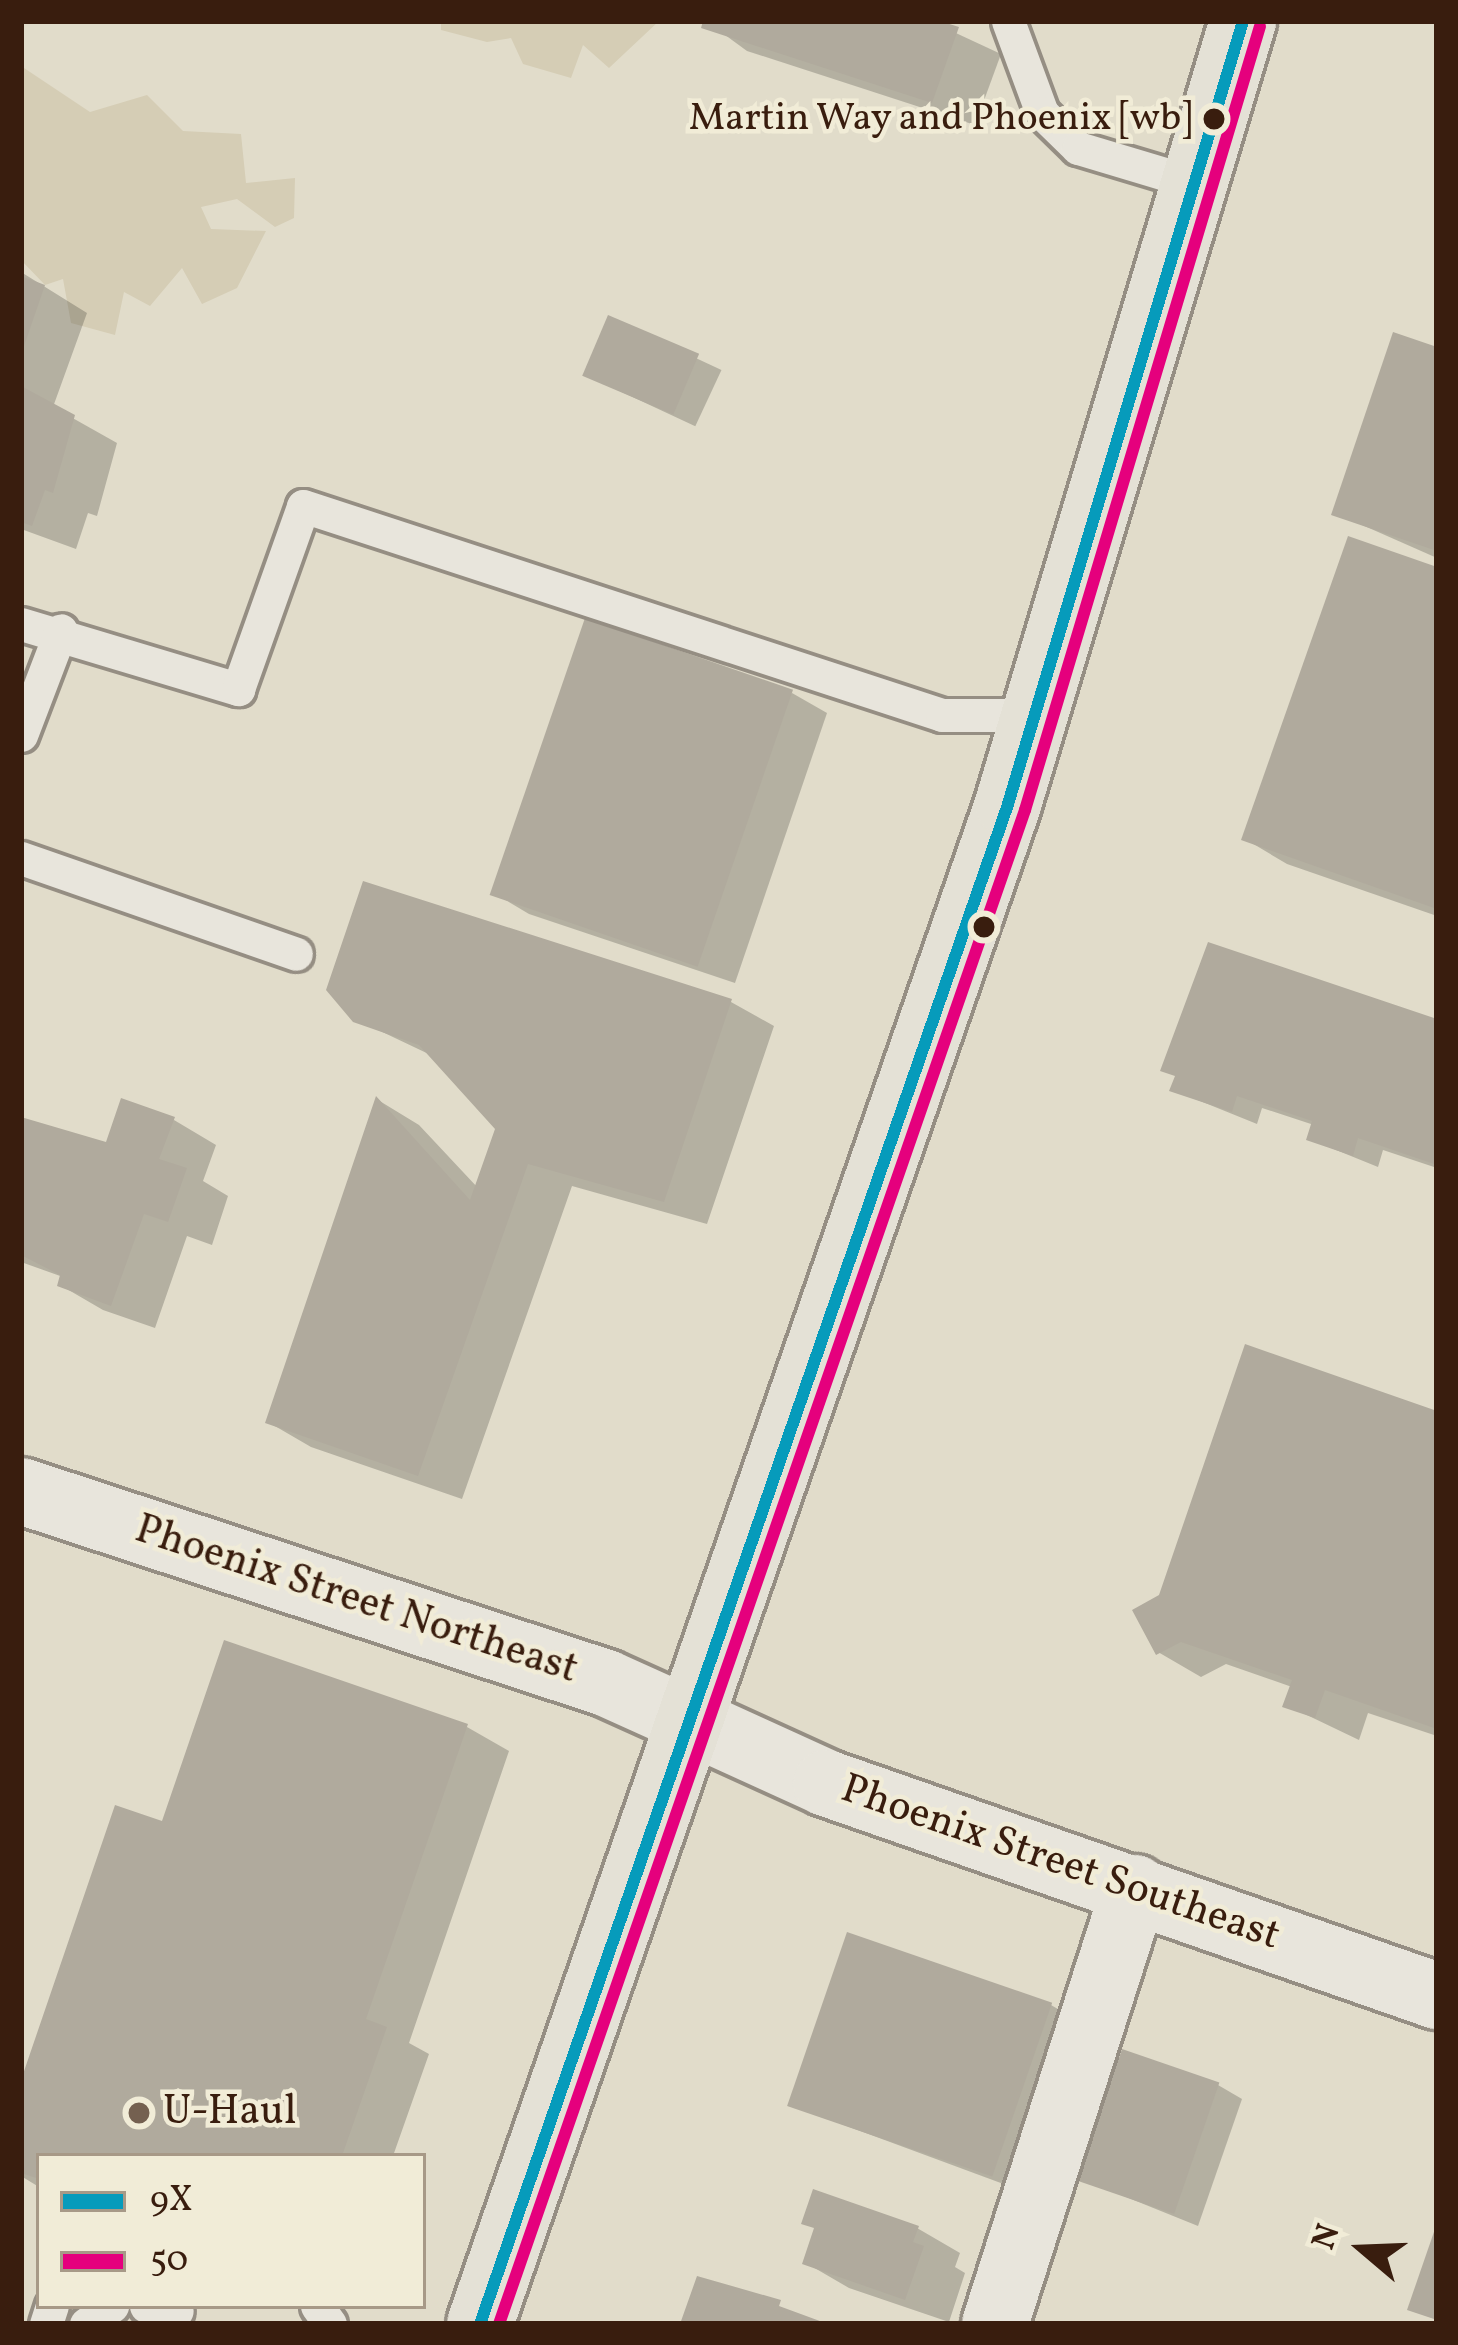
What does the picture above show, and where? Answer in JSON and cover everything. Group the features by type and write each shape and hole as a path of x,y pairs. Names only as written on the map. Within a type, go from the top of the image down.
{"main road":[{"path":"480,2324 1035,715 1243,21"}],"street":[{"name":"Phoenix Street Northeast","path":"21,1490 606,1683 688,1720"},
{"name":"Phoenix Street Southeast","path":"688,1720 826,1783 1437,1996"},
{"path":"995,2324 1135,1888"}],"lane":[{"path":"1008,21 1042,113 1078,148 1195,183"},
{"path":"21,624 62,630 238,688 303,506 941,715 1035,715"},
{"path":"21,735 62,630"},
{"path":"21,858 296,954"}],"shaded area":[{"path":"441,21 659,21 609,68 583,45 571,78 523,64 511,38 487,42 441,30"},
{"path":"21,66 90,112 147,95 183,131 241,134 246,183 295,178 294,218 275,227 237,199 201,207 211,229 266,231 237,288 202,304 182,268 150,306 124,292 115,335 71,323 63,279 45,285 21,260"}],"building":[{"path":"703,21 940,21 959,27 932,103 701,28"},
{"path":"21,276 45,285 22,352 21,352"},
{"path":"608,315 699,354 673,414 582,376"},
{"path":"1393,332 1437,347 1437,551 1331,515"},
{"path":"21,386 75,415 53,493 45,490 32,526 21,522"},
{"path":"1348,536 1437,567 1437,909 1241,840"},
{"path":"585,618 793,690 698,967 490,895"},
{"path":"363,881 732,999 664,1202 528,1164 418,1476 265,1423 376,1096 470,1200 495,1129 419,1045 353,1022 326,990"},
{"path":"1208,942 1437,1019 1437,1165 1358,1138 1353,1156 1306,1140 1312,1121 1237,1096 1232,1112 1169,1091 1175,1076 1160,1071"},
{"path":"121,1098 175,1117 159,1159 187,1168 168,1222 144,1214 111,1306 57,1286 60,1275 21,1255 21,1117 106,1142"},
{"path":"1245,1344 1437,1411 1437,1729 1325,1690 1315,1718 1282,1707 1292,1680 1181,1642 1156,1655 1132,1610 1159,1595"},
{"path":"224,1640 468,1724 366,2019 387,2027 343,2153 36,2153 36,2178 21,2173 21,2080 115,1805 162,1821"},
{"path":"847,1932 1052,2003 992,2177 787,2106"},
{"path":"1122,2049 1219,2083 1174,2214 1077,2180"},
{"path":"813,2189 919,2226 913,2242 924,2246 905,2300 802,2264 814,2228 801,2224"},
{"path":"1437,2226 1437,2320 1407,2310"},
{"path":"697,2276 781,2300 779,2306 828,2324 680,2324"}],"transit line":[{"name":"9X","path":"480,2324 1008,804 1243,21"},
{"name":"50","path":"499,2324 1025,810 1260,26"}],"place":[{"name":"Martin Way and Phoenix [wb]","path":"1214,119"},
{"name":"U-Haul","path":"139,2113"}]}
